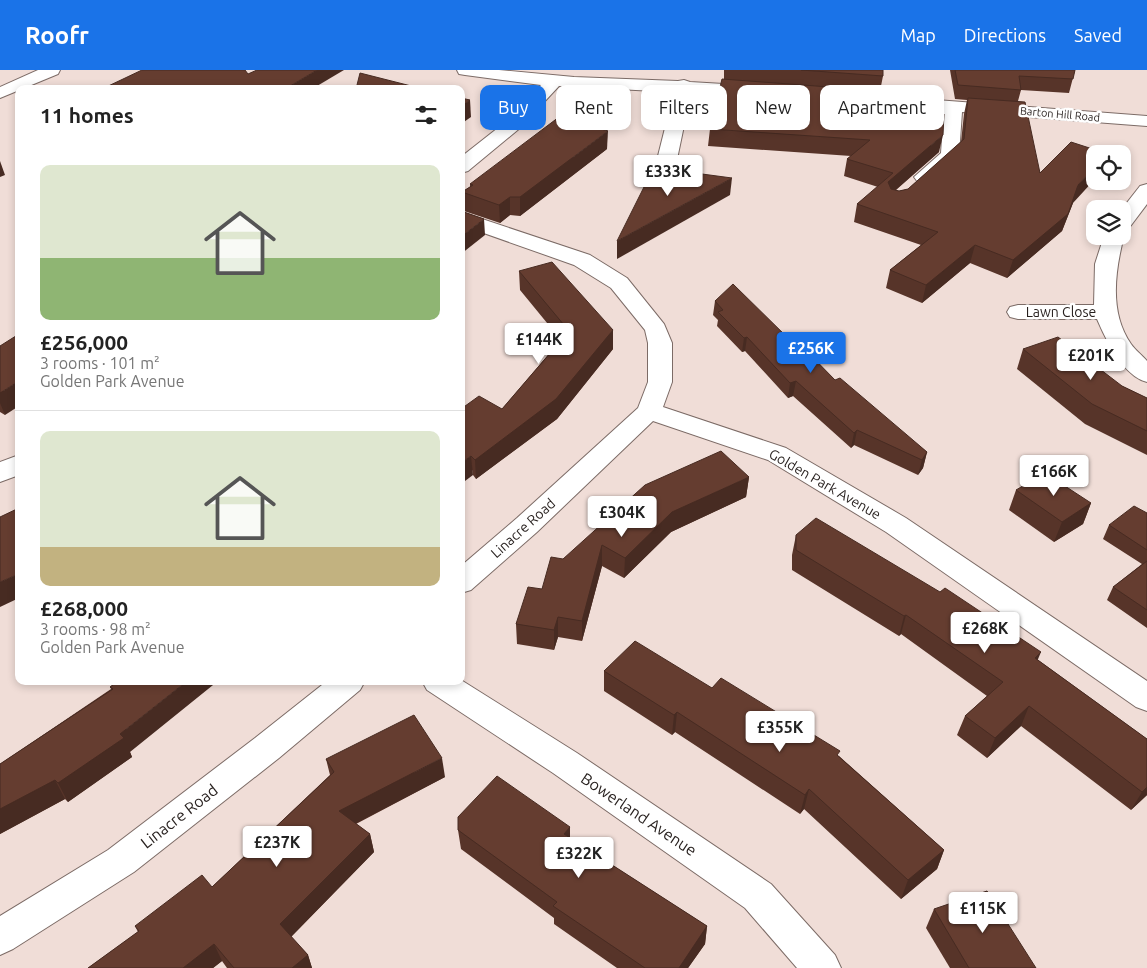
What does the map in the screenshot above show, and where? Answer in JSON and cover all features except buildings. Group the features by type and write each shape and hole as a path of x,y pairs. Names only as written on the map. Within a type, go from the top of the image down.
{"street":[{"path":"18,85 52,70"},
{"path":"465,70 555,80 662,85"},
{"path":"465,164 514,124 555,80"},
{"path":"0,93 15,86"},
{"name":"Barton Hill Road","path":"944,105 1147,122"},
{"path":"909,189 950,156 953,106"},
{"path":"666,164 674,130"},
{"path":"1131,212 1147,190"},
{"path":"465,219 582,260 619,283 656,329 660,343 660,382 649,411"},
{"name":"Lawn Close","path":"1111,245 1106,264 1105,312 1120,346 1147,375"},
{"name":"Lawn Close","path":"1018,312 1105,312"},
{"name":"Linacre Road","path":"465,579 534,519 649,411"},
{"name":"Golden Park Avenue","path":"649,411 777,454 896,525 1147,698"},
{"path":"0,473 15,466"},
{"name":"Linacre Road","path":"0,937 121,861 267,748 343,685"},
{"name":"Bowerland Avenue","path":"444,685 565,763 758,896 822,968"}]}
